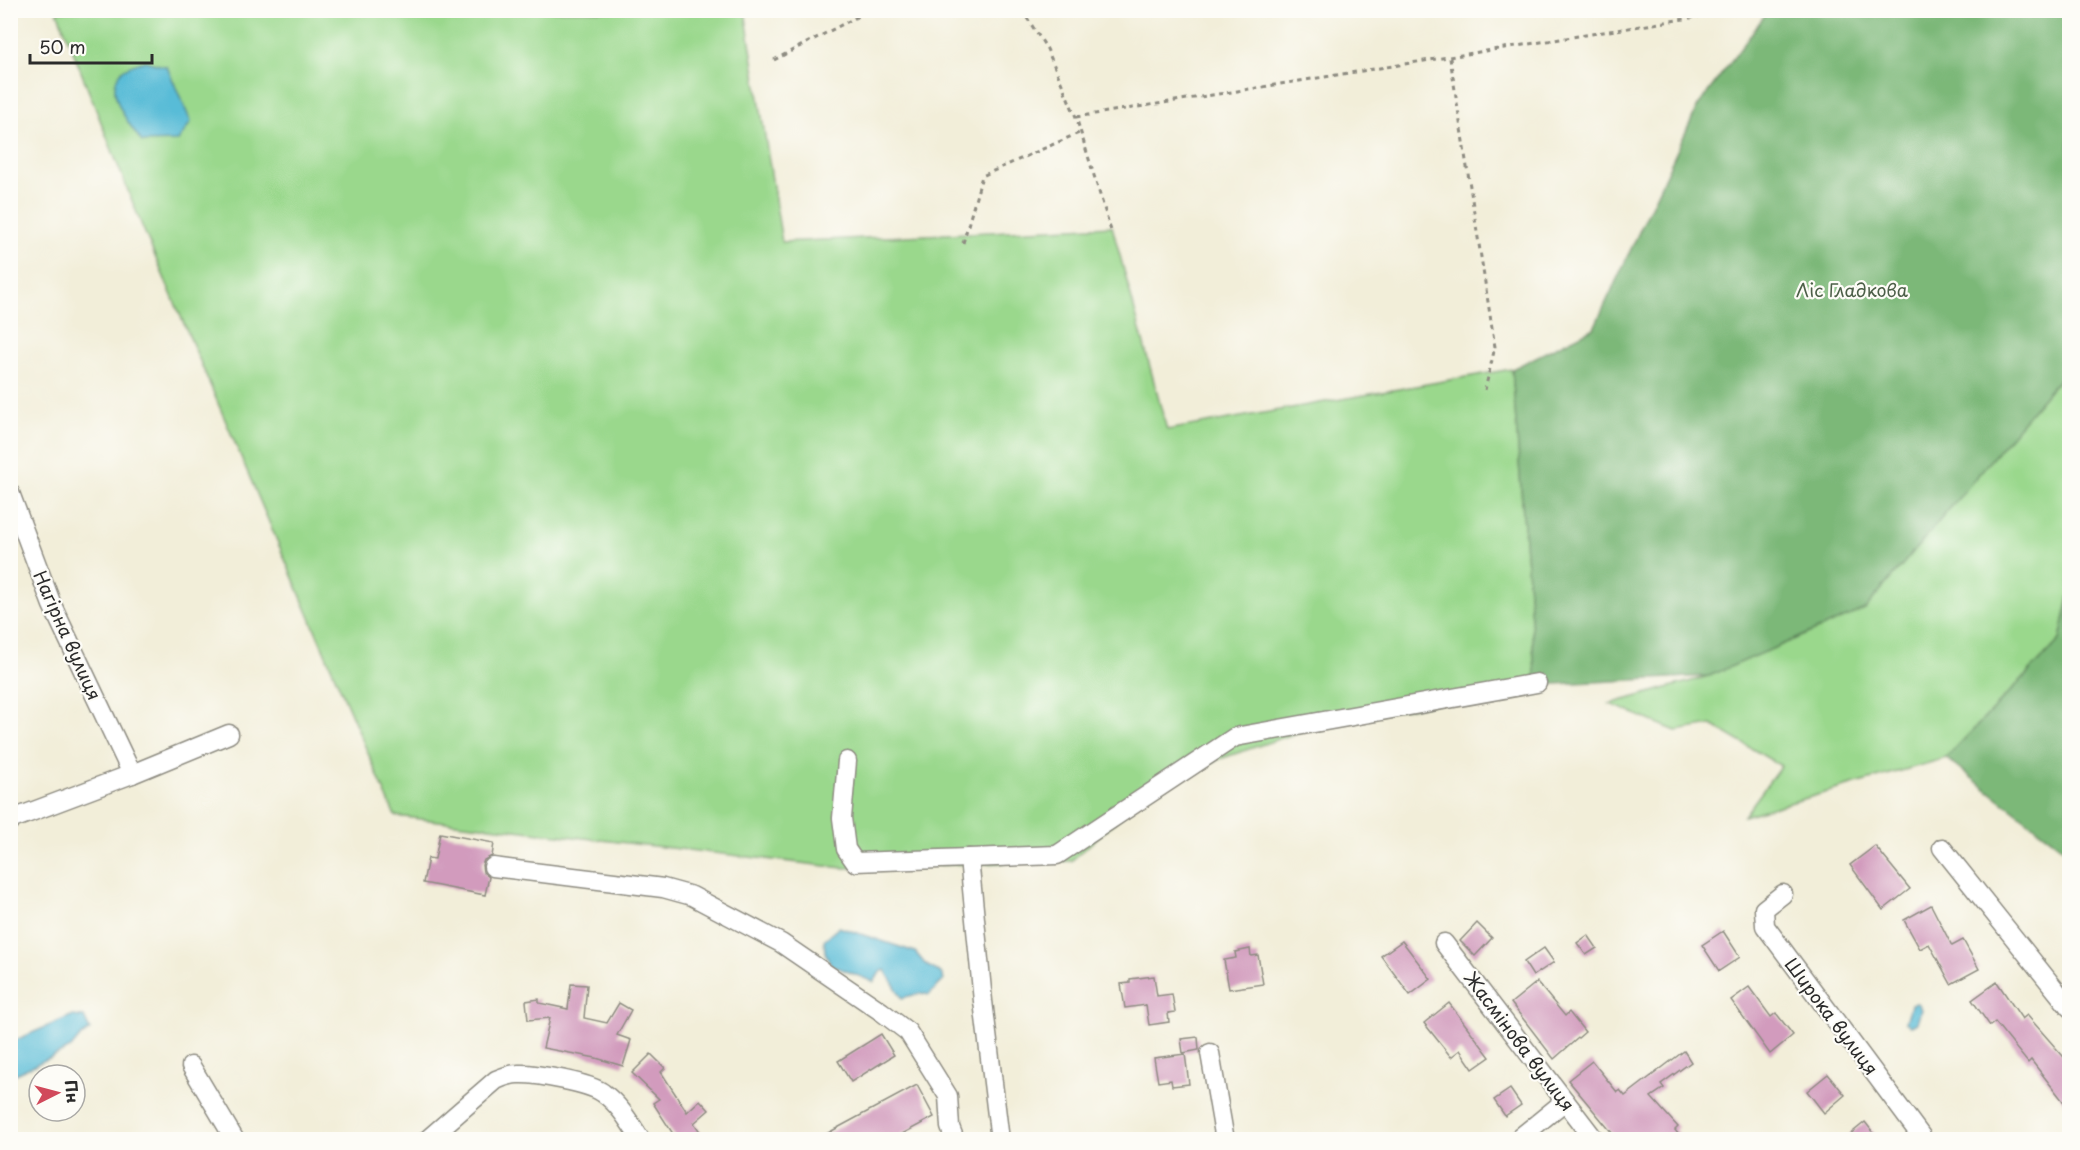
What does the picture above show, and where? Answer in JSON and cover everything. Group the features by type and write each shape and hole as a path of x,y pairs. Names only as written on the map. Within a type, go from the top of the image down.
{"street":[{"name":"Нагірна вулиця","path":"10,493 52,605 132,774"},
{"path":"847,761 843,818 846,849 855,862 1058,855 1235,737 1537,683"},
{"path":"10,820 229,734"},
{"path":"1942,848 2070,1008"},
{"path":"969,858 1000,1140"},
{"path":"493,867 663,888 692,896 781,943 908,1032 948,1096 950,1126 955,1140"},
{"name":"Широка вулиця","path":"1783,894 1764,909 1765,926 1924,1140"},
{"name":"Жасмінова вулиця","path":"1444,943 1595,1140"},
{"path":"1210,1053 1225,1140"},
{"path":"190,1066 235,1140"},
{"path":"427,1140 496,1080 509,1074 569,1082 601,1091 618,1105 641,1140"},
{"path":"1517,1140 1565,1101"}],"path":[{"path":"774,60 870,10"},
{"path":"1022,10 1047,49 1076,117 1112,234"},
{"path":"1076,117 1740,10"},
{"path":"1450,57 1495,347 1485,390"},
{"path":"963,243 982,176 1081,132"}],"green space":[{"path":"57,11 745,11 782,242 1112,226 1167,430 1512,369 1536,685 1323,724 1164,778 1071,861 843,868 395,816 142,226"},
{"name":"Ліс Гладкова","path":"1768,11 2069,11 2069,367 1865,609 1709,676 1536,685 1512,369 1594,328 1698,106"},
{"path":"2069,367 2070,596 2060,640 1946,758 1744,816 1781,766 1712,725 1676,731 1610,704 1709,676 1865,609"},
{"path":"2069,596 2069,853 1946,758 2060,640"}],"water":[{"path":"145,61 167,67 191,122 178,141 142,142 120,108 115,88 117,78 123,70"},
{"path":"839,927 915,952 926,965 941,973 944,980 929,995 921,993 902,998 885,970 880,972 874,982 831,965 825,952 824,940"},
{"path":"1919,1004 1921,1010 1917,1023 1911,1026 1906,1022 1911,1005"},
{"path":"71,1016 84,1017 90,1030 71,1048 39,1063 27,1063 27,1069 11,1076 11,1042"}],"building":[{"path":"440,833 494,843 492,856 484,860 482,865 483,872 489,877 485,895 423,883 428,858 435,859"},
{"path":"1875,846 1910,889 1883,910 1850,865"},
{"path":"1931,905 1952,946 1963,940 1979,969 1951,984 1929,944 1920,949 1904,920"},
{"path":"1477,923 1492,938 1475,956 1460,941"},
{"path":"1723,931 1740,957 1719,971 1702,945"},
{"path":"1588,935 1597,948 1586,955 1577,943"},
{"path":"1402,941 1431,979 1410,995 1381,956"},
{"path":"1544,948 1554,962 1533,976 1524,962"},
{"path":"1250,949 1251,956 1258,955 1263,984 1229,989 1224,960 1236,958 1235,952"},
{"path":"1154,976 1157,996 1172,994 1175,1012 1168,1013 1169,1022 1149,1025 1146,1005 1125,1008 1121,984 1130,983 1130,979"},
{"path":"1537,982 1565,1016 1569,1012 1585,1032 1554,1059 1511,1003"},
{"path":"1997,982 2022,1019 2027,1015 2070,1064 2070,1110 2031,1060 2028,1063 1995,1022 1990,1026 1972,1000"},
{"path":"571,984 587,985 584,1018 607,1023 619,1003 631,1010 617,1035 631,1040 623,1066 596,1058 543,1048 550,1018 528,1020 526,1001 539,999 539,1003 568,1009"},
{"path":"1749,987 1771,1017 1776,1013 1793,1035 1770,1054 1731,1000"},
{"path":"1449,1003 1490,1057 1473,1069 1460,1050 1451,1057 1424,1023"},
{"path":"881,1034 894,1055 851,1082 838,1061"},
{"path":"1198,1037 1199,1050 1183,1053 1181,1039"},
{"path":"1684,1051 1691,1062 1661,1084 1664,1088 1651,1097 1678,1127 1675,1130 1683,1140 1618,1140 1568,1080 1592,1061 1617,1092 1620,1090 1625,1096"},
{"path":"651,1054 665,1068 661,1072 687,1112 700,1100 709,1110 694,1123 706,1140 677,1140 653,1103 659,1099 632,1073"},
{"path":"1185,1054 1189,1084 1172,1086 1171,1080 1158,1082 1154,1058"},
{"path":"1828,1074 1845,1095 1824,1113 1807,1091"},
{"path":"917,1085 934,1117 891,1140 815,1140"},
{"path":"1510,1089 1521,1105 1505,1116 1494,1100"},
{"path":"1865,1122 1879,1140 1843,1140"}]}
